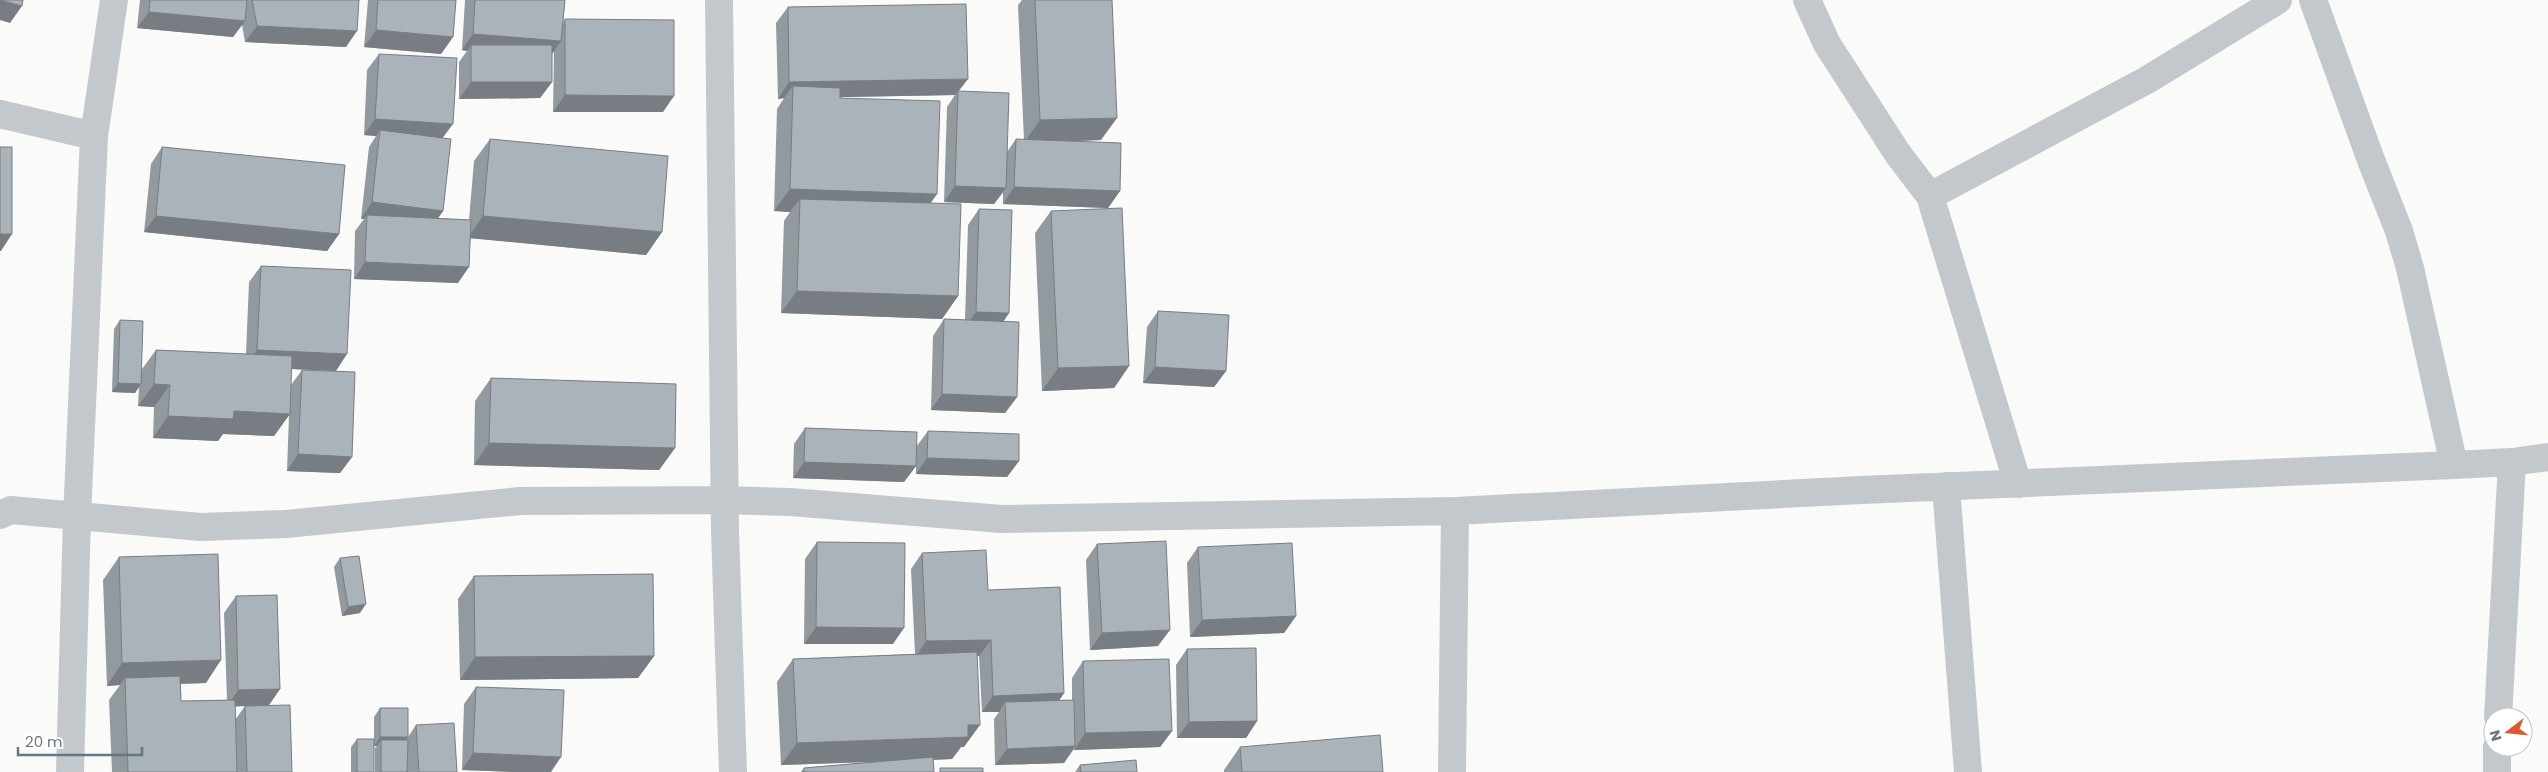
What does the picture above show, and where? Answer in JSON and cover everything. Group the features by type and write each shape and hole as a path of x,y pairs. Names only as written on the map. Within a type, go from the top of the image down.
{"street":[{"path":"70,772 77,517 94,136 114,0"},
{"path":"719,0 725,500 733,772"},
{"path":"1807,0 1827,44 1898,154 1930,196 2018,484"},
{"path":"1930,196 2147,80 2278,0"},
{"path":"2313,0 2370,160 2400,231 2454,466"},
{"path":"0,114 94,136"},
{"path":"0,515 11,510 77,517 210,526 286,524 520,501 725,500 790,502 1002,519 1455,511 1946,486 2454,466 2512,462 2548,457"},
{"path":"2499,707 2512,462"},
{"path":"1946,486 1968,772"},
{"path":"1452,772 1455,511"},
{"path":"2497,757 2497,772"}],"building":[{"path":"0,0 23,0 22,6"},
{"path":"150,0 247,0 245,21 149,12"},
{"path":"252,0 359,0 357,31 257,26"},
{"path":"378,0 456,0 453,37 376,30"},
{"path":"475,0 565,0 561,41 473,34"},
{"path":"1035,0 1112,0 1117,118 1040,120"},
{"path":"966,4 968,79 789,82 788,7"},
{"path":"565,19 674,20 674,96 565,95"},
{"path":"471,45 552,45 552,82 471,82"},
{"path":"379,54 457,58 453,124 375,119"},
{"path":"793,86 840,88 840,98 940,101 937,194 790,189"},
{"path":"958,91 1009,93 1006,188 955,186"},
{"path":"380,130 451,139 443,211 372,202"},
{"path":"490,139 668,156 662,232 483,216"},
{"path":"1016,139 1121,143 1120,191 1014,187"},
{"path":"0,147 12,147 12,234 0,234"},
{"path":"162,147 345,165 339,234 156,216"},
{"path":"800,199 961,204 958,296 797,291"},
{"path":"1122,208 1129,366 1058,368 1051,211"},
{"path":"979,209 1012,210 1009,313 976,312"},
{"path":"367,215 471,220 469,267 365,262"},
{"path":"261,266 351,270 347,354 257,350"},
{"path":"1158,311 1229,315 1226,371 1155,367"},
{"path":"944,319 1019,322 1017,397 942,394"},
{"path":"120,320 143,321 141,384 118,383"},
{"path":"156,350 292,356 290,414 234,411 233,419 168,416 170,385 154,384"},
{"path":"302,370 355,372 352,457 298,454"},
{"path":"491,378 676,384 675,448 489,443"},
{"path":"805,428 917,432 916,466 804,462"},
{"path":"928,431 1019,434 1019,461 927,458"},
{"path":"1166,541 1170,630 1102,633 1097,544"},
{"path":"817,542 905,543 904,628 816,627"},
{"path":"1292,543 1296,616 1202,620 1198,547"},
{"path":"986,550 988,590 1060,587 1064,693 993,696 991,640 926,641 922,553"},
{"path":"218,554 221,660 122,663 119,557"},
{"path":"359,556 366,604 348,607 340,558"},
{"path":"653,574 654,656 475,657 474,576"},
{"path":"277,595 280,689 238,690 236,596"},
{"path":"1256,648 1257,721 1189,722 1187,649"},
{"path":"977,652 980,725 968,725 968,737 797,743 793,659"},
{"path":"1169,659 1172,731 1085,733 1083,661"},
{"path":"180,676 181,701 235,700 237,772 128,772 125,678"},
{"path":"476,687 564,690 561,757 473,753"},
{"path":"1074,700 1075,746 1007,749 1005,702"},
{"path":"290,705 292,772 247,772 245,706"},
{"path":"380,708 408,708 408,737 380,737"},
{"path":"454,723 457,772 419,772 416,725"},
{"path":"1380,735 1383,772 1242,772 1240,747"},
{"path":"357,739 374,739 374,772 357,772"},
{"path":"381,740 408,740 407,772 381,772"},
{"path":"933,757 934,772 804,772 804,768"},
{"path":"1136,760 1137,772 1081,772 1080,765"},
{"path":"940,768 983,768 983,772 940,772"}]}
